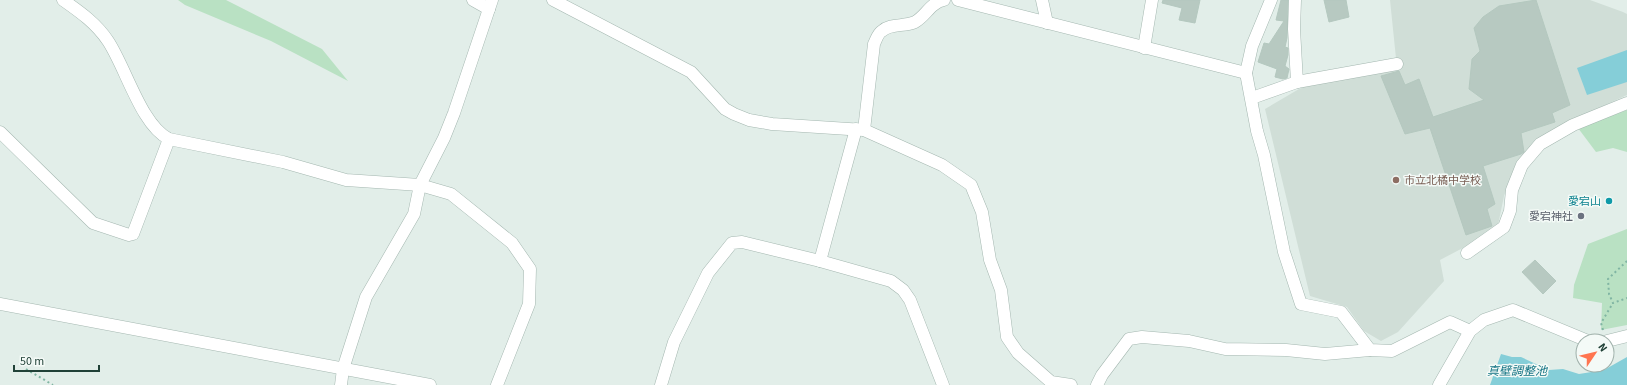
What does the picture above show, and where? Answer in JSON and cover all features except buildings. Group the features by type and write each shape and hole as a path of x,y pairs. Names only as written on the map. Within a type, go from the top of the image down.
{"street":[{"path":"63,0 85,15 107,40 152,127 160,135 169,139 282,162 346,180 420,185 451,194 512,243 530,269 529,304 497,385"},
{"path":"341,385 343,369 366,297 414,214 420,185 444,138 454,113 491,5 473,0"},
{"path":"553,0 691,72 725,109 749,120 810,128 860,130 942,165 971,185 982,212 990,260 1001,290 1007,337 1018,353 1051,382 1071,385"},
{"path":"820,260 860,130 874,44 880,31 889,26 913,23 922,18 931,6 944,0"},
{"path":"958,0 1246,73"},
{"path":"1042,0 1047,23"},
{"path":"1144,48 1152,0"},
{"path":"1271,0 1252,46 1246,73 1252,98 1257,131 1264,155 1284,252 1301,304 1340,312 1370,350"},
{"path":"1295,0 1294,29 1297,82"},
{"path":"1252,98 1297,82 1397,64"},
{"path":"1467,253 1504,228 1510,211 1512,190 1522,165 1540,144 1573,125 1627,103"},
{"path":"0,132 93,223 129,236 133,234 169,139"},
{"path":"661,385 674,342 708,273 732,243 742,242 820,260 891,281 903,290 910,300 943,385"},
{"path":"0,304 430,385"},
{"path":"1439,385 1470,331 1484,320 1513,310 1575,336"},
{"path":"1097,385 1102,375 1129,339 1142,337 1189,341 1225,348 1286,350 1325,354 1370,350 1392,351 1450,322 1470,331"},
{"path":"1615,337 1627,336"}],"path":[{"path":"1613,303 1609,294 1608,279 1627,261"},
{"path":"1604,333 1602,323 1613,303 1627,298"},
{"path":"26,369 53,385"}],"shaded area":[{"name":"市立北橘中学校","path":"1390,0 1590,0 1623,12 1627,14 1627,95 1558,127 1531,147 1516,164 1504,196 1498,225 1478,240 1440,260 1444,281 1398,332 1381,341 1364,331 1347,307 1310,296 1265,109 1299,89 1311,84 1397,68"}],"green space":[{"path":"178,0 226,0 322,49 348,81 271,41 185,5"},
{"path":"1627,110 1627,152 1613,148 1596,152 1578,128"},
{"path":"1627,229 1627,325 1601,330 1602,303 1573,298 1574,285 1588,244"}],"water":[{"path":"1627,50 1627,82 1587,95 1577,68"},
{"name":"真壁調整池","path":"1501,354 1512,357 1521,357 1549,370 1563,369 1579,374 1615,373 1615,364 1627,357 1627,385 1490,385"}],"place":[{"name":"市立北橘中学校","path":"1396,180"},
{"name":"愛宕山","path":"1609,201"},
{"name":"愛宕神社","path":"1581,216"}]}
